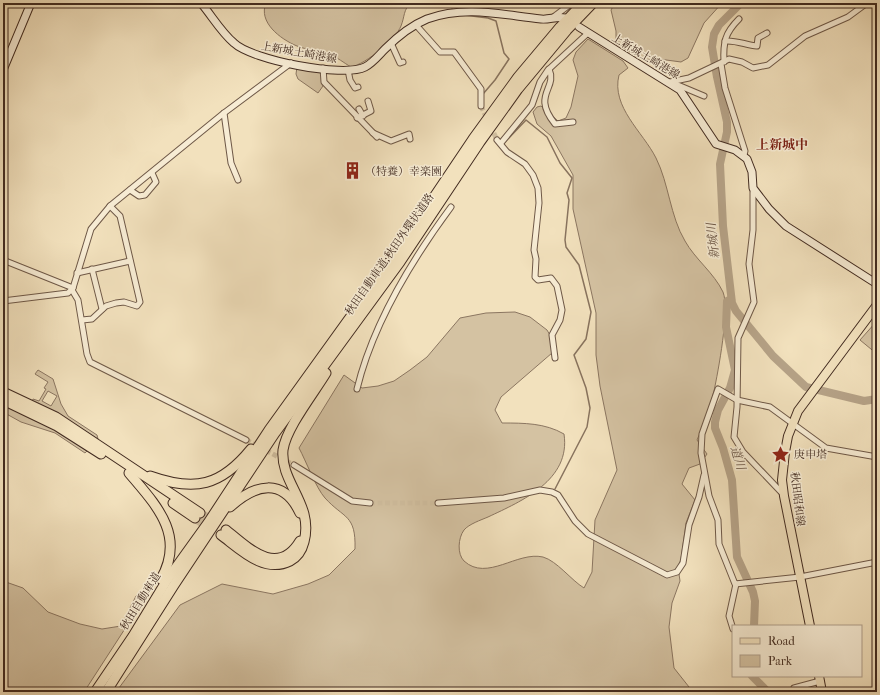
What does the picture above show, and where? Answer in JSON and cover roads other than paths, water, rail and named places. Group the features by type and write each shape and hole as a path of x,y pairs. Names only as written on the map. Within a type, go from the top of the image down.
{"highway":[{"name":"秋田自動車道;秋田外環状道路","path":"210,524 296,391 395,256 469,145 518,77 560,27 583,3"},
{"name":"秋田自動車道;秋田外環状道路","path":"210,524 219,518 275,433 375,296 518,88 567,30 593,3"},
{"path":"219,518 238,500 252,490 266,488 278,489 289,496 300,513 302,526 300,540 294,550 286,556 277,559 265,557 223,533 250,556 260,562 270,565 289,562 296,557 302,549 307,531 305,514 288,476 283,452 285,438 375,296"},
{"path":"3,400 57,426 132,471 159,479 186,484 202,483 224,476 236,466 296,391"},
{"path":"3,392 56,417 197,515"},
{"path":"94,692 166,572 170,556 170,540 166,524 159,509 132,471"},
{"name":"秋田自動車道","path":"94,692 133,636 167,580 210,524"},
{"name":"秋田自動車道","path":"106,692 210,524"}],"main road":[{"path":"3,70 31,3"},
{"name":"上新城土崎港線","path":"202,3 227,36 239,47 254,55 291,63 348,70 366,66 400,34 416,25 442,15 464,11 486,11 550,20 560,17 564,18"},
{"name":"上新城土崎港線","path":"579,27 670,82 680,90 716,144 735,150 744,155"},
{"path":"744,155 750,164 753,188 769,209 786,226 877,284"},
{"name":"秋田昭和線","path":"810,625 784,496 782,480 784,452 798,411 877,305"},
{"path":"819,678 822,692"}],"street":[{"path":"550,20 572,3"},
{"path":"670,82 689,78 734,59 753,68 768,65 805,36 848,17 867,3"},
{"path":"739,19 727,33 721,64 725,88 745,151 744,155"},
{"path":"416,25 440,52 454,52 459,57 482,89 481,106"},
{"path":"554,358 552,335 560,320 562,310 557,286 551,278 538,280 535,277 536,259 534,250 539,203 538,188 533,175 525,164 507,152 499,141 532,105 540,82 549,69 588,33"},
{"path":"725,41 735,41 741,44 758,46 758,38 767,34"},
{"path":"391,43 400,63 403,62"},
{"path":"3,301 60,296 72,289 92,229 98,218 110,206 224,112 291,63"},
{"path":"323,68 324,82 357,118 377,137"},
{"path":"549,69 552,74 544,103 548,114 555,124 573,122"},
{"path":"348,70 350,80 355,88 358,87"},
{"path":"670,82 704,96"},
{"path":"357,118 372,111 368,101"},
{"path":"359,109 363,116"},
{"path":"224,112 231,163 238,180"},
{"path":"372,132 391,141 409,134 410,139"},
{"path":"130,190 138,196 145,195 156,182 152,172"},
{"path":"753,188 752,230 749,264 754,302 740,334 734,433 735,441 742,452 784,496"},
{"path":"82,320 92,319 102,309 116,303 124,302 137,306 140,302 120,216 110,206"},
{"path":"357,389 367,352 399,286 422,245 451,207"},
{"path":"3,260 72,289 78,300 87,354 90,362 151,391 246,440"},
{"path":"77,273 130,261"},
{"path":"92,269 102,309"},
{"path":"732,626 729,616 736,584 719,544 718,520 709,496 701,453 702,434 718,389 737,400 770,408 826,448 877,457"},
{"path":"294,465 347,499 370,503"},
{"path":"438,503 488,500 540,490 552,492 558,495 575,521 588,534 667,575 677,572 683,563 689,525 699,497 704,472"},
{"path":"736,584 800,577 877,562"},
{"path":"794,688 819,678"}],"waterway":[{"path":"452,3 452,8"},
{"name":"新城川","path":"741,3 719,25 714,34 712,47 727,122 727,132 720,164 723,226 732,303 736,311 773,356 806,387 864,401 877,399"},
{"path":"464,15 488,18 496,21 504,53 509,59 495,80 483,94"},
{"path":"504,143 526,120 547,137 560,163 572,178 567,193 569,200 565,240 566,247 579,265 591,312 586,339 574,355 586,388 590,408 587,427 555,489"},
{"name":"道川","path":"731,299 727,301 726,327 735,370 730,388 718,410 715,428 723,448 732,480 737,557 753,592 755,601 754,625"},
{"name":"道川","path":"753,677 768,692"}],"tunnel":[{"path":"481,106 497,140"},
{"path":"246,440 294,465"},
{"path":"370,503 438,503"},
{"path":"200,513 226,530"},
{"path":"195,518 221,535"}],"place":[{"name":"（特養）幸楽園","path":"352,171"},
{"name":"庚申塔","path":"781,454"}],"district":[{"name":"上新城中","path":"782,144"}]}
